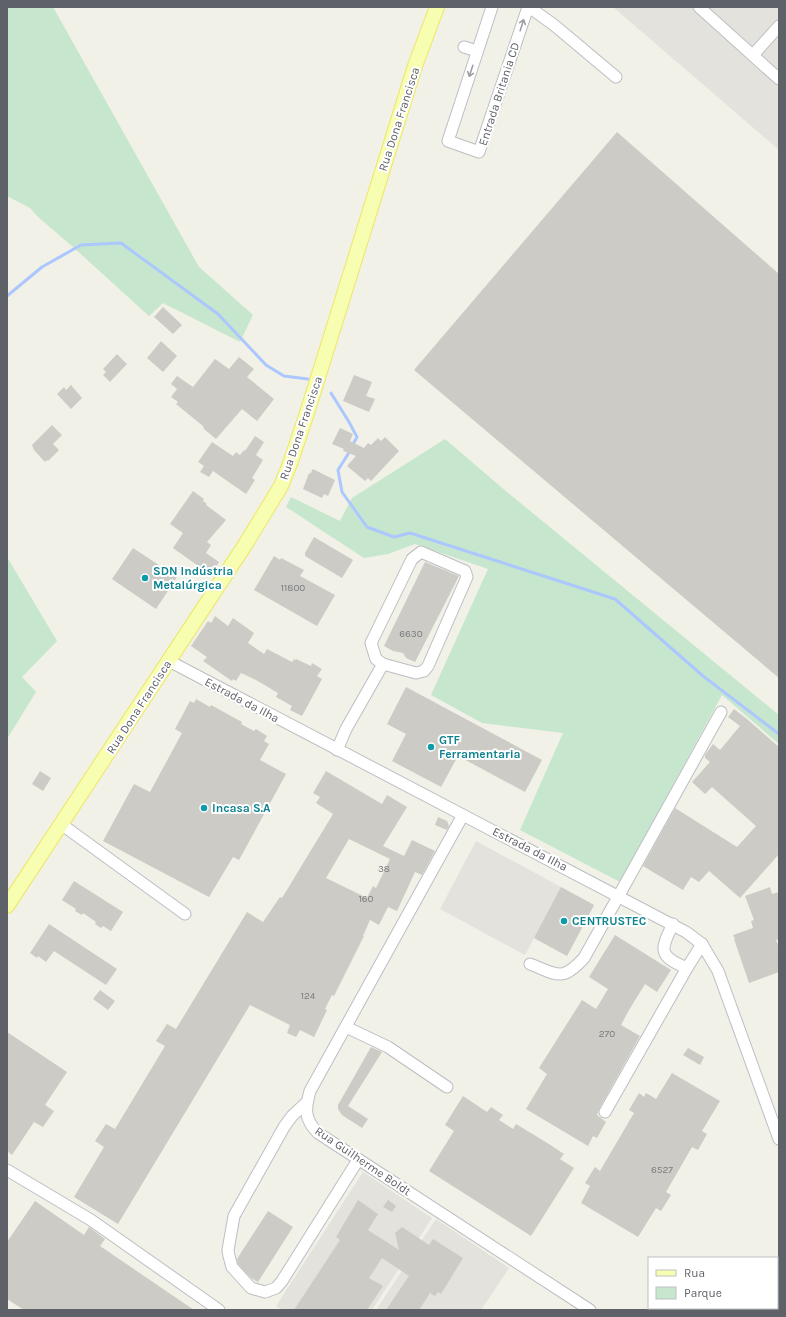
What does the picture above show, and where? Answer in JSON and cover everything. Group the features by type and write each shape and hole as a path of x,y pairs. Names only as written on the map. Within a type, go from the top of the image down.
{"main road":[{"name":"Rua Dona Francisca","path":"7,906 263,517 281,486 291,461 321,371 415,66 437,7"}],"street":[{"name":"Entrada Britania CD","path":"492,7 448,141 480,152 529,7"},
{"path":"529,7 554,25 616,76"},
{"path":"699,7 779,79"},
{"path":"753,55 779,26"},
{"path":"464,47 477,51"},
{"path":"421,552 465,571 467,578 428,666 424,671 416,673 382,664 376,659 371,643 412,559 421,552"},
{"name":"Estrada da Ilha","path":"169,661 673,924 702,944 718,971 779,1139"},
{"path":"337,750 346,729 382,664"},
{"path":"530,964 558,975 567,973 576,967 584,958 721,712"},
{"name":"Rua Guilherme Boldt","path":"464,815 310,1091 307,1102 307,1114 310,1125 318,1133 590,1310"},
{"path":"61,824 185,914"},
{"path":"673,924 663,943 664,950 667,956 674,962 687,968"},
{"path":"605,1112 702,944"},
{"path":"346,1027 388,1047 447,1086"},
{"path":"307,1102 292,1116 284,1127 234,1216 228,1250 229,1256 232,1267 251,1288 265,1292 276,1288 282,1281 358,1160"},
{"path":"7,1170 91,1220 219,1310"}],"shaded area":[{"path":"613,7 779,7 779,150"},
{"path":"476,841 594,905 567,956 534,938 525,955 440,909"},
{"path":"363,1172 432,1218 372,1310 282,1310 276,1306"},
{"path":"436,1219 509,1268 481,1310 376,1310"}],"green space":[{"path":"7,7 53,7 199,267 253,315 240,342 163,303 149,316 37,216 30,208 7,196"},
{"path":"445,439 507,492 779,715 779,744 722,695 620,882 520,830 563,733 482,723 431,695 488,569 415,544 388,554 364,558 286,507 291,497 340,521 352,498"},
{"path":"7,557 57,641 22,677 36,692 7,739"}],"building":[{"path":"617,132 779,274 779,678 414,370"},
{"path":"163,307 182,325 173,334 154,317"},
{"path":"161,341 177,356 163,372 147,358"},
{"path":"117,354 127,364 110,382 103,375 106,372 103,369"},
{"path":"239,357 254,369 247,377 274,399 257,421 242,409 216,439 204,429 203,426 176,404 178,402 171,397 177,389 171,384 177,376 193,387 215,359 229,369"},
{"path":"354,375 372,382 366,396 375,399 369,412 343,401"},
{"path":"71,385 82,398 71,409 57,394 64,387 66,390"},
{"path":"52,425 62,435 53,444 59,450 45,462 34,450 32,445"},
{"path":"340,428 353,434 350,441 364,448 368,443 371,445 378,438 381,441 385,437 399,451 371,481 368,478 365,481 347,466 356,456 343,451 344,449 332,444"},
{"path":"255,436 264,442 256,455 263,460 252,478 255,480 246,494 213,471 209,477 200,472 204,466 198,462 212,442 233,456 236,452 240,455 244,450 245,451"},
{"path":"313,469 335,480 328,496 324,494 322,498 303,489 309,473 310,474"},
{"path":"193,491 204,499 203,501 207,504 206,505 226,520 207,542 211,545 206,553 219,562 211,575 173,548 183,533 170,524"},
{"path":"314,537 353,560 342,578 305,556 305,553"},
{"name":"SDN Indústria Metalúrgica","path":"133,548 177,577 156,609 112,579"},
{"path":"274,556 304,570 300,576 335,595 317,626 254,590"},
{"path":"425,562 459,576 415,662 406,658 403,653 393,651 384,646"},
{"path":"215,616 228,626 233,618 254,633 248,643 264,654 267,649 292,662 296,659 311,666 312,663 322,669 317,676 322,679 302,716 290,710 292,706 276,697 278,693 256,680 241,673 236,681 233,679 232,681 203,661 207,657 191,646 208,621 211,623"},
{"name":"GTF Ferramentaria","path":"406,687 542,760 525,792 458,756 441,787 392,761 406,734 387,724"},
{"name":"Incasa S.A","path":"196,699 210,707 211,705 242,722 241,724 254,731 256,729 267,736 264,741 269,744 260,760 286,774 239,860 233,857 209,897 103,841 134,784 150,792 182,733 175,729 190,701 194,703"},
{"path":"734,709 779,747 779,854 740,898 709,871 699,882 691,877 683,890 643,866 675,808 737,847 756,826 712,787 705,794 692,782 710,762 705,758 705,755 713,744 720,750 740,726 728,717"},
{"path":"40,771 51,778 43,791 32,784"},
{"path":"326,771 382,804 387,795 407,807 383,846 404,856 412,840 435,851 422,875 415,872 397,911 388,907 379,925 370,920 364,936 334,996 332,995 325,1009 327,1010 314,1037 300,1030 296,1037 287,1033 290,1025 250,1005 118,1224 74,1197 104,1147 95,1141 106,1124 115,1129 165,1046 156,1041 167,1024 176,1029 247,912 263,922 280,897 282,898 333,814 316,803 320,797 313,793","holes":["349,839 390,859 376,888 373,886 367,898 326,878"]},
{"path":"438,817 447,821 449,826 447,830 435,825"},
{"path":"74,881 123,912 111,931 103,926 101,928 95,924 96,922 83,913 82,915 75,911 76,909 62,900"},
{"name":"CENTRUSTEC","path":"561,887 594,905 567,956 534,938"},
{"path":"770,887 772,894 779,892 779,939 776,940 779,947 779,972 749,983 733,935 753,928 751,921 754,920 745,896"},
{"path":"49,924 117,969 106,985 54,951 46,962 38,956 37,958 30,953"},
{"path":"615,935 671,970 657,992 645,984 621,1025 640,1036 599,1109 597,1115 606,1122 597,1138 593,1136 588,1146 526,1109 547,1074 539,1068 582,1000 596,1009 608,989 589,977"},
{"path":"100,990 115,1001 108,1010 93,999"},
{"path":"7,1032 67,1072 45,1105 54,1111 43,1127 34,1122 12,1155 7,1151"},
{"path":"371,1047 382,1052 348,1106 368,1119 362,1128 342,1115 338,1109 338,1105"},
{"path":"688,1048 704,1057 700,1065 683,1055"},
{"path":"672,1073 720,1101 702,1131 707,1134 698,1150 692,1147 666,1192 671,1195 661,1211 656,1208 638,1237 581,1203 590,1186 585,1183 595,1167 600,1171 634,1113 629,1110 639,1093 644,1097 646,1093 656,1099"},
{"path":"463,1096 487,1112 491,1107 503,1115 499,1120 513,1129 516,1124 549,1144 564,1154 560,1159 574,1168 531,1236 429,1171 454,1131 445,1125"},
{"path":"358,1200 378,1214 368,1230 399,1250 395,1233 402,1227 429,1245 433,1239 463,1258 441,1294 438,1292 435,1296 430,1293 419,1310 386,1310 409,1276 382,1258 369,1278 383,1286 367,1310 294,1310 340,1240 336,1237"},
{"path":"388,1200 396,1206 392,1212 383,1207"},
{"path":"35,1201 84,1235 89,1227 105,1239 100,1246 194,1310 24,1310 7,1299 7,1242"},
{"path":"268,1211 293,1227 258,1282 251,1278 238,1264 237,1259"}],"waterway":[{"path":"7,296 42,267 81,245 121,243 218,314 266,365 284,376 308,379"},
{"path":"331,393 357,437 352,446"},
{"path":"350,451 338,470 342,492 367,527 394,537 410,533 615,599 703,676 779,734"}],"place":[{"name":"SDN Indústria Metalúrgica","path":"145,578"},
{"name":"GTF Ferramentaria","path":"431,747"},
{"name":"Incasa S.A","path":"204,808"},
{"name":"CENTRUSTEC","path":"564,921"}]}
